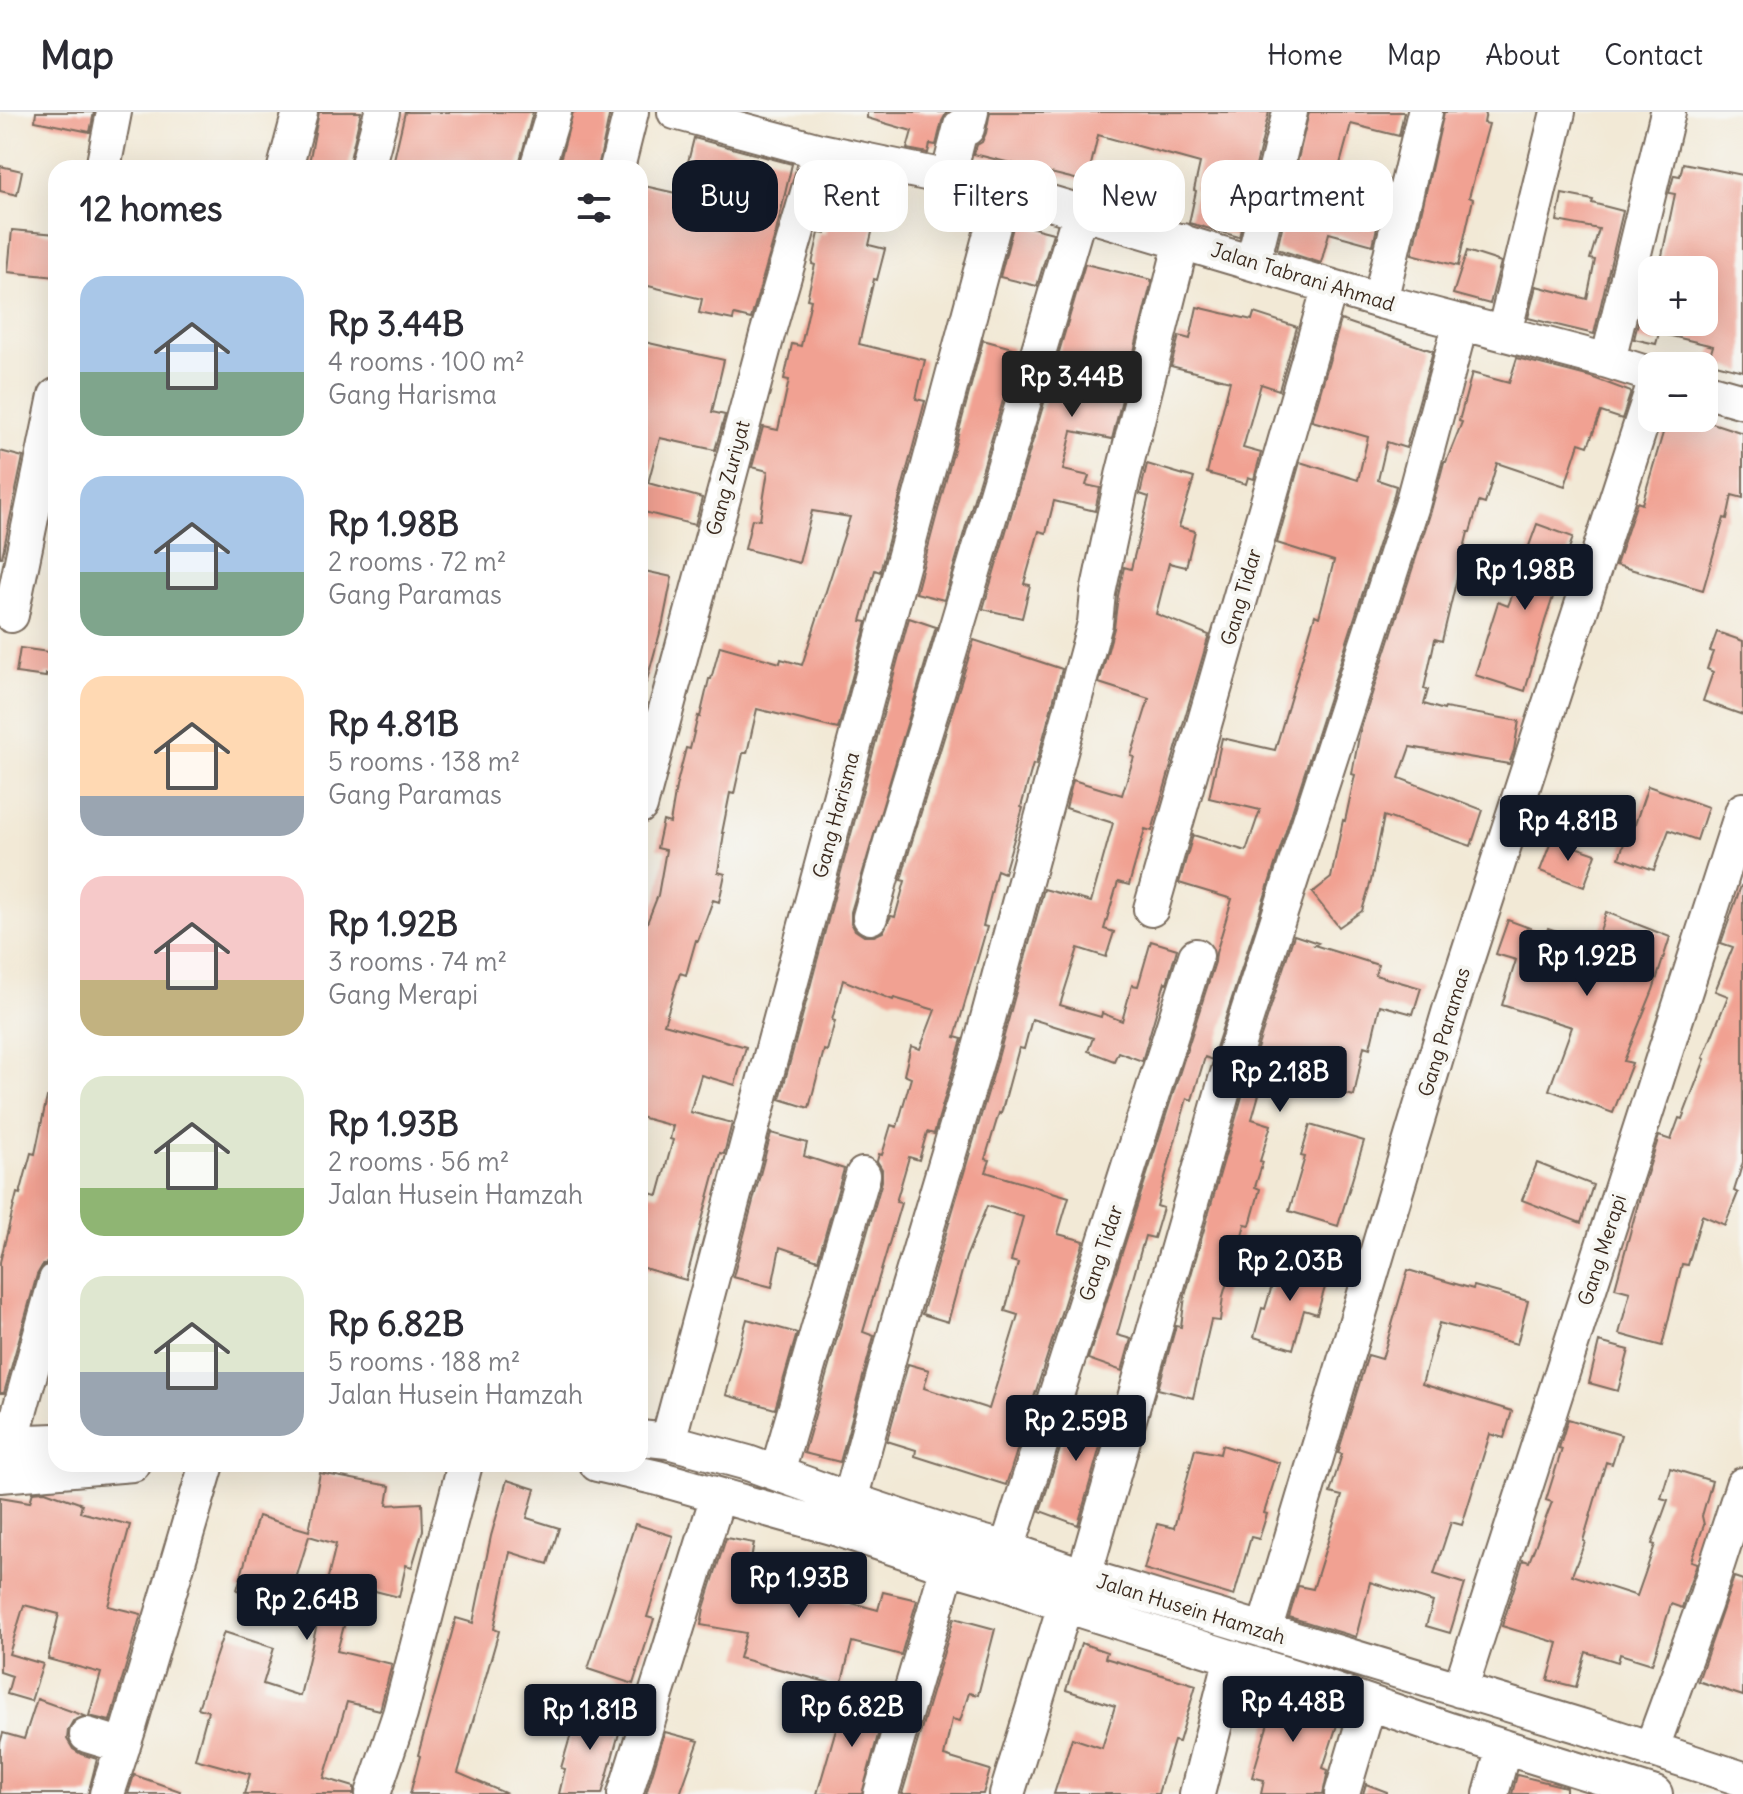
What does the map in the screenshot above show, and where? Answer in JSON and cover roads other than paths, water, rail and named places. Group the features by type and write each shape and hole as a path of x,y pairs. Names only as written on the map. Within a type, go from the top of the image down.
{"street":[{"path":"105,160 114,112"},
{"path":"287,160 300,112"},
{"path":"369,160 382,112"},
{"path":"539,160 554,112"},
{"path":"619,160 631,112"},
{"name":"Jalan Tabrani Ahmad","path":"675,112 776,125 820,151 924,172"},
{"path":"952,160 961,126 967,128 971,112"},
{"path":"1253,262 1290,112"},
{"path":"1380,301 1425,112"},
{"path":"1504,333 1558,112"},
{"path":"1608,361 1668,112"},
{"name":"Gang Zuriyat","path":"648,776 820,151"},
{"name":"Gang Harisma","path":"654,1439 991,232"},
{"path":"870,917 1074,232"},
{"name":"Jalan Tabrani Ahmad","path":"1150,232 1380,301 1638,371"},
{"path":"850,1500 899,1320 977,1059 1095,623 1098,593 1123,476 1182,241"},
{"name":"Gang Tidar","path":"1151,909 1330,286"},
{"path":"1084,1576 1226,1080 1412,505 1461,322"},
{"path":"1718,394 1743,401"},
{"name":"Gang Paramas","path":"1264,1631 1450,1010 1639,432"},
{"path":"11,615 48,435"},
{"name":"Gang Merapi","path":"1460,1690 1743,810"},
{"name":"Gang Tidar","path":"1007,1549 1196,956"},
{"path":"777,1473 863,1175"},
{"path":"48,1306 6,1442 48,1441"},
{"name":"Jalan Husein Hamzah","path":"654,1439 748,1463 850,1500 1084,1576 1584,1727 1743,1779"},
{"path":"0,1475 48,1471"},
{"path":"107,1794 205,1472"},
{"path":"373,1794 400,1714 463,1472"},
{"name":"Jalan Husein Hamzah","path":"633,1472 838,1529 1573,1768 1635,1791"},
{"path":"1651,1750 1704,1605 1743,1485"},
{"path":"625,1794 718,1496"},
{"path":"881,1794 948,1566"},
{"path":"1007,1794 1065,1605"},
{"path":"1197,1794 1232,1657"},
{"path":"1342,1794 1369,1703"},
{"path":"1573,1768 1584,1727"},
{"path":"87,1735 123,1746"},
{"path":"1491,1794 1504,1747"}]}
